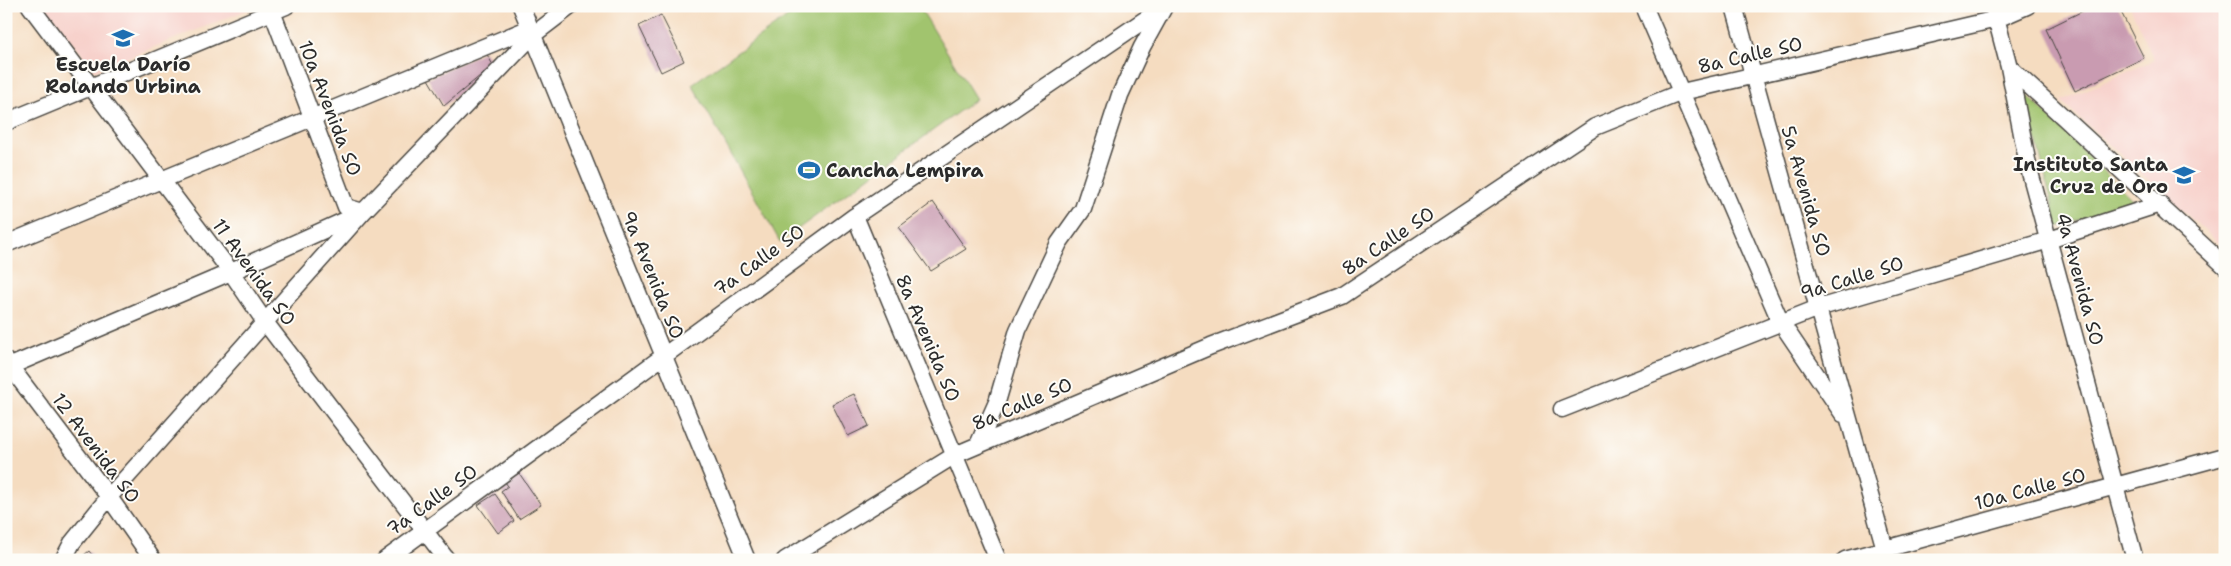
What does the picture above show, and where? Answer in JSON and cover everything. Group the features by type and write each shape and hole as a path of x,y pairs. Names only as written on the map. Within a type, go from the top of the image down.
{"street":[{"name":"11 Avenida SO","path":"30,6 231,272 265,322 447,560"},
{"name":"9a Avenida SO","path":"521,6 747,560"},
{"path":"6,244 312,118 532,32 571,6"},
{"path":"1644,6 1780,321 1851,427"},
{"name":"5a Avenida SO","path":"1734,6 1886,554"},
{"path":"978,445 998,402 1018,330 1059,242 1083,209 1120,96 1142,47 1165,7"},
{"name":"7a Calle SO","path":"385,560 663,354 855,216 1165,7"},
{"name":"8a Calle SO","path":"785,560 955,455 1210,346 1342,296 1594,127 1682,92 2025,7"},
{"path":"6,122 276,8"},
{"name":"10a Avenida SO","path":"276,8 312,118 346,208 363,212"},
{"name":"4a Avenida SO","path":"1995,13 2009,66 2028,165 2135,560"},
{"path":"63,560 72,543 109,497 363,212 532,32"},
{"path":"2009,66 2225,266"},
{"name":"9a Calle SO","path":"1562,409 1780,321 2049,240 2160,204"},
{"path":"7,365 231,272 363,212"},
{"name":"8a Avenida SO","path":"855,216 998,560"},
{"name":"12 Avenida SO","path":"7,365 109,497 153,560"},
{"name":"10a Calle SO","path":"1845,560 1886,554 2225,456"}],"shaded area":[{"name":"Escuela Darío Rolando Urbina","path":"45,6 257,6 94,71"},
{"name":"Instituto Santa Cruz de Oro","path":"2130,6 2225,6 2225,249 2061,101 2154,60"}],"green space":[{"name":"Cancha Lempira","path":"803,6 919,6 976,99 780,242 692,84"},
{"path":"2024,92 2134,201 2058,227"}],"building":[{"path":"2093,6 2118,6 2144,58 2075,91 2046,29"},
{"path":"661,15 684,61 661,72 639,26"},
{"path":"485,51 493,65 444,106 428,79"},
{"path":"933,202 966,249 931,271 899,227"},
{"path":"854,394 869,426 848,436 832,404"},
{"path":"519,473 541,505 519,519 501,491 508,486 505,482"},
{"path":"495,494 514,521 498,533 478,505"},
{"path":"89,551 96,560 78,560"}],"place":[{"name":"Escuela Darío Rolando Urbina","path":"123,38"},
{"name":"Cancha Lempira","path":"809,170"},
{"name":"Instituto Santa Cruz de Oro","path":"2184,175"}]}
